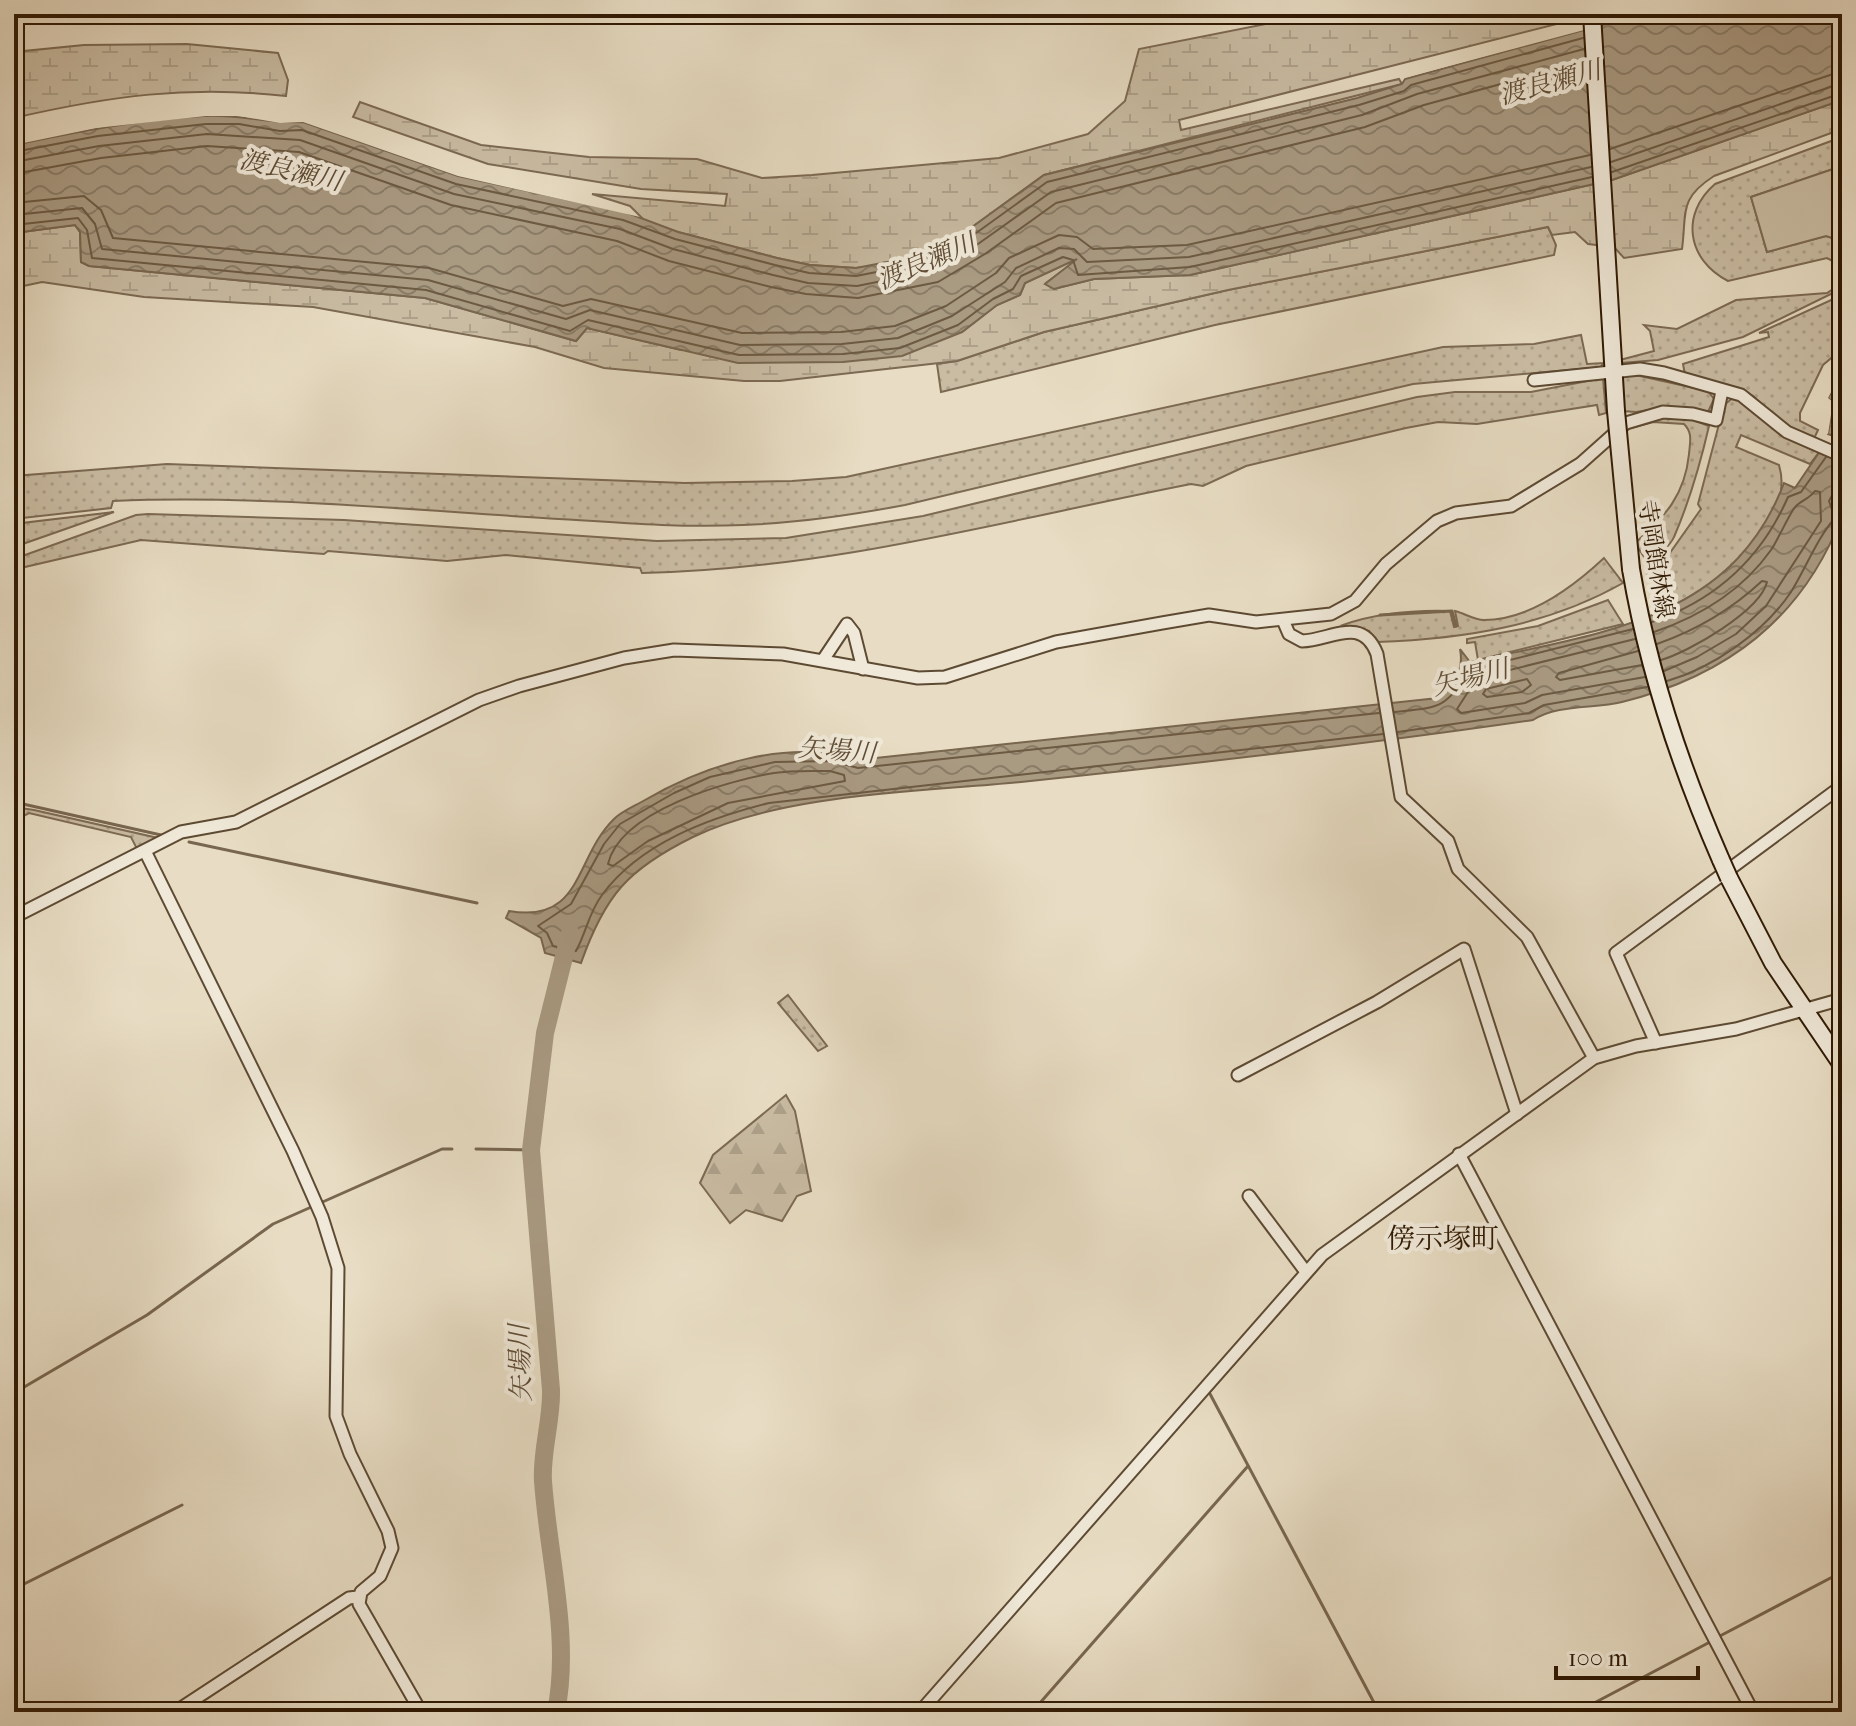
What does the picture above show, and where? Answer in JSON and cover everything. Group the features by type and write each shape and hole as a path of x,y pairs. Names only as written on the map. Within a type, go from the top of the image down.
{"main road":[{"name":"寺岡館林線","path":"1592,14 1616,411 1635,596 1670,730 1721,860 1802,1010 1842,1065"}],"street":[{"path":"1534,380 1613,368 1664,373 1741,395 1773,423 1842,456"},
{"path":"14,917 181,832 236,822 465,707 519,686 664,651 783,654 918,678 945,677 1056,642 1209,615 1256,622 1331,614 1348,606 1386,564 1437,521 1456,513 1511,506 1580,464 1615,431 1639,417 1678,412 1716,420 1722,391"},
{"path":"1283,620 1289,634 1302,641 1356,631 1370,640 1377,654 1399,792 1405,802 1448,841 1458,869 1527,937 1594,1058"},
{"path":"823,660 847,624 854,633 863,669"},
{"path":"1656,1043 1616,953 1842,786"},
{"path":"145,851 293,1151 322,1217 338,1268 336,1416 350,1454 388,1531 392,1548 380,1576 358,1597 349,1598 175,1712"},
{"path":"1238,1075 1377,1002 1464,949 1517,1114"},
{"path":"920,1712 1328,1249 1594,1058 1736,1029 1842,999"},
{"path":"1459,1154 1753,1712"},
{"path":"1249,1196 1306,1272"},
{"path":"358,1597 421,1712"}],"green space":[{"path":"1316,14 1596,14 1179,120 1181,130 1399,79 1402,84 1044,175 968,230 924,255 856,268 810,265 678,232 644,220 630,206 592,194 725,206 727,194 641,189 488,164 353,117 360,102 481,145 589,157 697,159 762,178 999,158 1088,134 1125,101 1139,49"},
{"path":"187,44 278,53 288,80 286,96 182,92 116,98 14,118 14,52 84,45"},
{"path":"1842,100 1842,129 1714,176 1702,184 1686,208 1682,249 1624,258 1614,247 1588,244 1575,232 1552,235 1548,227 1228,290 1044,332 957,361 780,381 744,381 604,368 535,347 313,307 144,297 42,282 14,288 14,233 75,225 80,232 81,262 89,266 425,298 576,341 587,328 681,350 962,332 997,305 1020,295 1025,283 1082,256 1046,283 1054,289 1094,279 1190,275 1612,180"},
{"path":"1842,137 1842,166 1751,197 1767,252 1826,236 1842,241 1842,266 1827,258 1728,281 1714,272 1697,249 1693,222 1696,209 1715,184"},
{"path":"1842,166 1842,241 1826,236 1767,252 1751,197"},
{"path":"1548,227 1556,245 1554,255 1215,325 941,392 937,364 957,361 1044,332 1228,290"},
{"path":"1836,287 1831,294 1743,337 1658,360 1621,363 1620,360 1654,351 1650,331 1644,325 1677,329 1736,300 1827,293"},
{"path":"1842,295 1842,349 1823,365 1800,413 1800,421 1818,430 1813,441 1784,426 1753,396 1739,388 1685,375 1683,364 1769,337 1768,332 1759,333"},
{"path":"1581,335 1587,364 1603,363 1601,367 1413,384 905,505 804,520 718,526 668,525 220,500 113,501 111,508 14,519 14,476 167,464 685,483 846,477 1443,347 1534,344"},
{"path":"1631,374 1708,391 1714,399 1708,412 1667,407 1621,411 1622,375"},
{"path":"1603,378 1606,413 1599,415 1597,405 1477,424 1438,422 1246,466 1203,486 1191,484 850,553 782,562 713,570 642,573 640,568 506,555 447,561 141,540 25,567 14,574 14,559 136,515 148,514 344,520 657,541 786,538 923,516 1417,397 1455,392 1531,392"},
{"path":"1734,397 1820,451 1810,464 1741,435 1736,447 1779,465 1781,488 1776,510 1764,531 1729,569 1668,608 1647,575 1667,557 1701,509 1698,504 1724,405"},
{"path":"1683,416 1709,426 1694,482 1674,537 1650,566 1635,543 1656,524 1678,493 1687,469 1690,434 1684,424 1653,422 1624,430 1654,418"},
{"path":"114,512 14,547 14,524"},
{"path":"1604,558 1623,583 1565,610 1504,628 1441,638 1377,642 1369,631 1343,625 1409,612 1450,611 1454,627 1458,626 1455,611 1477,619 1501,619 1550,600"},
{"path":"1608,600 1623,624 1478,660 1475,642 1467,643 1467,639 1538,626"},
{"path":"14,807 158,838 137,849 131,837 29,813 14,821"},
{"path":"788,995 827,1046 818,1051 778,1003"},
{"path":"786,1095 795,1111 811,1191 797,1196 782,1221 746,1210 730,1223 700,1183 713,1155"}],"water":[{"name":"渡良瀬川","path":"1642,14 1842,14 1842,100 1612,180 1190,275 1094,279 1054,289 1045,284 1077,259 1025,283 1020,295 997,305 962,332 902,356 843,362 738,363 587,328 576,341 425,298 89,266 81,262 80,232 75,225 14,233 14,145 132,123 217,116 303,122 458,176 625,212 678,232 777,258 810,265 856,268 924,255 968,230 1044,175 1357,98 1402,84 1405,79"},
{"path":"1842,375 1842,439 1828,434 1833,402 1828,398"},
{"path":"1820,451 1842,453 1842,484 1837,504 1842,507 1842,516 1826,552 1806,585 1783,613 1756,638 1727,659 1660,691 1622,702 1553,711 1533,720 1469,729 1149,768 854,797 769,811 729,822 693,837 635,873 599,919 581,963 545,953 541,938 506,918 509,911 533,912 551,908 564,898 601,835 621,814 694,776 748,759 803,752 857,760 1438,698 1457,677 1461,664 1460,649 1470,662 1566,641 1655,614 1695,593 1731,566 1761,529 1784,483 1795,488"}],"pier":[{"path":"1628,14 1629,18 1599,26 1608,186 1593,189 1584,30 1400,79 1404,75"},
{"path":"206,112 240,112 280,119 304,118 459,172 626,208 640,217 458,176 303,122 280,123 239,116 206,116 96,128 14,145 14,141 96,124"},
{"path":"1842,371 1828,398 1833,402 1828,434 1824,432 1829,404 1824,397"}],"waterway":[{"path":"1380,615 1452,611 1456,626"},
{"path":"14,802 161,835"},
{"path":"189,842 477,903"},
{"name":"矢場川","path":"556,1712 560,1684 560,1625 543,1470 551,1390 531,1150 545,1033 570,933"},
{"path":"1769,1025 1801,1017"},
{"path":"1707,1039 1727,1036"},
{"path":"14,1393 147,1315 273,1224 442,1149 452,1149"},
{"path":"476,1149 531,1150"},
{"path":"1329,1256 1209,1392 1379,1712"},
{"path":"1032,1712 1248,1466"},
{"path":"14,1589 182,1505"},
{"path":"1718,1637 1842,1572"},
{"path":"1577,1712 1710,1642"}],"district":[{"name":"傍示塚町","path":"1443,1238"}]}
